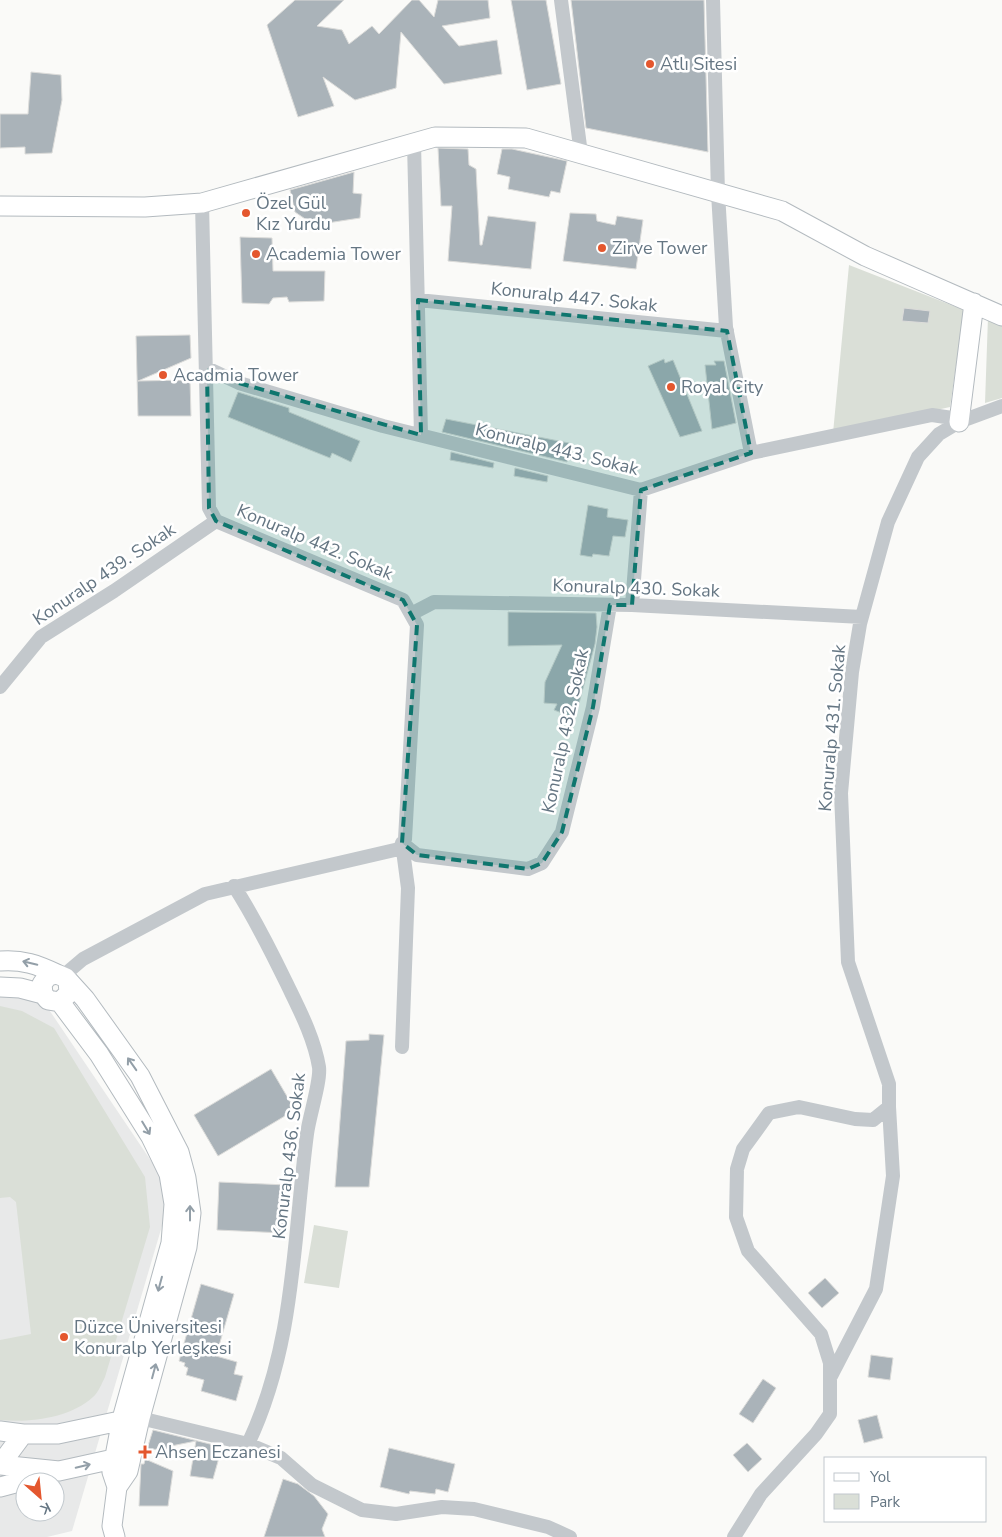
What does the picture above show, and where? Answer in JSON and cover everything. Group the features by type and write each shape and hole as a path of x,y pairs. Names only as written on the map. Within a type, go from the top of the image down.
{"main road":[{"path":"0,206 145,207 202,203 435,138 526,138 782,211 865,256 1002,316"},
{"path":"959,421 974,303"},
{"path":"0,961 12,960 34,963 63,977 85,999 140,1076 179,1152 186,1178 191,1213 187,1246 131,1419"},
{"path":"63,977 44,980 42,989 104,1061 151,1137 169,1174 174,1204 171,1243 124,1457 112,1472 117,1487 112,1526 115,1537"},
{"path":"0,988 20,988 51,998"},
{"path":"0,1431 23,1434 58,1434 131,1419"},
{"path":"0,1465 23,1434"},
{"path":"0,1487 59,1471 124,1457"},
{"path":"0,1465 59,1471"}],"street":[{"path":"561,0 581,154"},
{"path":"713,0 718,193 727,332 751,453"},
{"path":"414,143 421,435"},
{"name":"Konuralp 442. Sokak","path":"202,203 209,508 216,521 404,600 411,614"},
{"name":"Konuralp 447. Sokak","path":"418,300 727,332"},
{"name":"Konuralp 443. Sokak","path":"207,368 239,383 421,435 641,490 751,453 932,415 959,421"},
{"name":"Konuralp 431. Sokak","path":"830,1378 876,1289 893,1176 889,1084 848,962 842,793 852,672 862,617 888,522 918,458 939,434 959,421 1002,406"},
{"path":"632,605 641,490"},
{"name":"Konuralp 439. Sokak","path":"0,687 42,637 114,591 216,521"},
{"name":"Konuralp 430. Sokak","path":"411,614 434,602 632,605 862,617"},
{"name":"Konuralp 432. Sokak","path":"402,843 417,855 528,869 542,862 562,832 577,777 593,707 610,605"},
{"path":"63,977 83,959 205,894 399,848 405,839 417,625 411,614"},
{"path":"402,843 408,888 402,1047"},
{"name":"Konuralp 436. Sokak","path":"234,886 255,919 303,1018 320,1069 307,1133 290,1300 275,1375 264,1412 248,1444"},
{"name":"Konuralp 431. Sokak","path":"734,1537 761,1494 816,1434 830,1414 830,1362 821,1334 748,1251 736,1217 737,1169 743,1149 769,1113 799,1107 856,1119 873,1120 889,1107"},
{"path":"131,1419 248,1444 280,1458 312,1485 362,1510 396,1514 442,1507 474,1509 548,1527 570,1537"}],"highlighted area":[{"path":"418,300 727,331 751,453 641,490 632,605 610,605 593,707 562,832 542,863 528,869 417,855 402,843 417,625 403,600 216,521 209,508 207,368 239,383 421,435"}],"shaded area":[{"name":"Düzce Üniversitesi Konuralp Yerleşkesi","path":"31,983 172,1192 72,1531 47,1537 0,1537 0,994"}],"green space":[{"path":"849,265 964,310 950,407 833,433"},
{"path":"988,317 1002,322 1002,398 985,403"},
{"name":"Düzce Üniversitesi Konuralp Yerleşkesi","path":"0,1006 22,1011 54,1028 145,1177 150,1227 105,1377 97,1393 73,1410 49,1418 24,1421 0,1420 0,1340 31,1334 16,1202 10,1197 0,1198"},
{"path":"314,1225 348,1231 339,1288 304,1283"}],"building":[{"path":"295,0 344,0 317,26 342,30 349,44 372,26 379,34 412,0 419,0 434,17 438,0 488,0 490,18 442,26 459,46 497,40 502,74 444,84 401,32 396,88 355,100 323,77 334,106 298,117 267,25"},
{"path":"511,0 546,0 561,84 527,90"},
{"name":"Atlı Sitesi","path":"571,0 704,0 708,152 586,128"},
{"path":"31,72 61,75 62,100 52,153 25,154 25,147 0,148 0,114 28,114"},
{"path":"438,148 468,149 469,165 476,169 480,245 482,245 488,216 536,222 531,269 448,261 452,206 441,206"},
{"path":"502,149 512,149 567,161 560,193 551,191 549,197 508,189 510,177 497,174"},
{"path":"354,172 353,193 362,194 360,218 314,225 295,212 290,190"},
{"name":"Zirve Tower","path":"570,213 596,214 597,221 615,225 617,216 643,220 636,269 563,261"},
{"name":"Academia Tower","path":"240,237 272,238 273,271 325,271 324,301 289,302 287,297 273,298 269,304 242,303"},
{"path":"904,308 930,311 928,323 902,321"},
{"name":"Acadmia Tower","path":"190,335 191,358 138,381 190,380 191,416 138,416 136,336"},
{"path":"664,359 665,363 673,360 702,431 680,437 648,366"},
{"path":"714,361 724,361 736,423 712,429 705,365 716,365"},
{"path":"238,392 289,408 289,412 360,441 351,462 332,453 330,458 228,417"},
{"path":"446,419 569,443 567,462 442,432"},
{"path":"451,452 494,463 493,468 450,460"},
{"path":"515,468 548,476 547,482 514,476"},
{"path":"588,505 608,509 607,517 628,520 625,537 613,536 609,556 593,554 592,557 580,555"},
{"path":"508,612 596,613 595,644 575,718 554,710 557,704 544,703 545,682 562,645 508,646"},
{"path":"369,1034 384,1035 369,1187 335,1187 346,1041 369,1040"},
{"path":"271,1069 295,1110 218,1156 194,1115"},
{"path":"219,1182 287,1185 284,1233 217,1230"},
{"path":"825,1278 839,1293 822,1308 808,1293"},
{"path":"201,1284 234,1294 216,1356 237,1362 234,1374 243,1376 236,1401 201,1391 204,1380 186,1375 188,1368 184,1366 185,1363 179,1361"},
{"path":"871,1355 893,1358 890,1380 868,1377"},
{"path":"763,1379 776,1388 753,1423 739,1414"},
{"path":"877,1415 883,1438 864,1443 858,1420"},
{"path":"153,1430 222,1447 213,1479 190,1476 196,1441 171,1446 172,1450 147,1449"},
{"path":"747,1443 762,1459 748,1472 733,1455"},
{"path":"389,1448 455,1464 448,1492 436,1489 435,1494 410,1491 409,1494 380,1487"},
{"path":"145,1459 173,1471 168,1506 139,1506 141,1464 144,1464"},
{"path":"283,1479 298,1484 314,1496 328,1514 322,1529 325,1537 264,1537"}],"place":[{"name":"Atlı Sitesi","path":"650,64"},
{"name":"Özel Gül Kız Yurdu","path":"246,213"},
{"name":"Zirve Tower","path":"602,248"},
{"name":"Academia Tower","path":"256,254"},
{"name":"Acadmia Tower","path":"163,375"},
{"name":"Royal City","path":"671,387"},
{"name":"Düzce Üniversitesi Konuralp Yerleşkesi","path":"64,1337"},
{"name":"Ahsen Eczanesi","path":"145,1452"}]}
